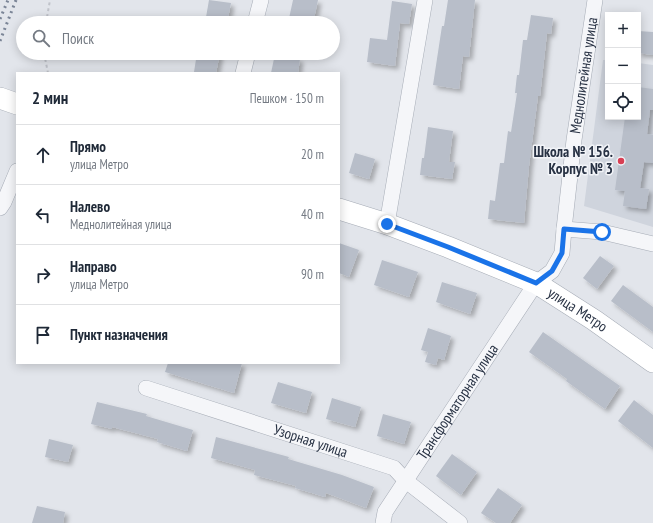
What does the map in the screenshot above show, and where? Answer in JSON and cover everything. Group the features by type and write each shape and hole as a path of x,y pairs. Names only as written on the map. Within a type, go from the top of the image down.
{"street":[{"path":"257,16 261,0"},
{"path":"387,224 425,0"},
{"name":"Меднолитейная улица","path":"536,283 552,271 562,253 574,140 595,0"},
{"path":"243,72 246,60"},
{"path":"0,98 16,104"},
{"path":"0,208 16,173"},
{"name":"улица Метро","path":"340,209 387,224 536,283 594,320 653,362"},
{"path":"564,229 602,232 653,244"},
{"name":"Трансформаторная улица","path":"383,523 385,512 536,283"},
{"name":"Узорная улица","path":"146,388 394,468 406,481 460,523"}],"path":[{"path":"47,16 50,0"},
{"path":"45,60 48,72"}],"shaded area":[{"name":"Школа № 156. Корпус № 3","path":"603,60 605,60 605,120 641,120 641,63 653,65 653,227 584,206"}],"building":[{"path":"209,0 231,3 228,16 206,16"},
{"path":"293,0 318,0 315,16 290,16"},
{"path":"448,0 475,0 469,57 463,56 459,89 433,85 442,26 444,26"},
{"path":"392,1 412,4 409,24 400,23 395,66 367,62 370,38 387,40"},
{"path":"531,15 553,18 551,34 547,33 540,96 538,96 529,166 524,223 488,219 490,200 495,201 500,163 504,163 508,131 511,132 517,93 515,93 517,75 519,75 523,40 527,40"},
{"path":"641,31 653,32 653,55 641,53"},
{"path":"196,60 219,60 216,72 194,72"},
{"path":"274,60 300,60 298,72 271,72"},
{"path":"641,87 653,89 653,110 650,110 647,134 653,135 653,163 644,162 640,188 649,189 646,209 623,206 625,191 615,190 625,120 641,120"},
{"path":"428,127 453,131 449,162 455,162 452,179 420,175"},
{"path":"355,153 375,159 369,179 349,173"},
{"path":"340,243 359,250 349,277 340,273"},
{"path":"600,256 614,266 597,289 583,278"},
{"path":"382,260 418,272 409,297 374,285"},
{"path":"442,282 477,293 470,314 436,302"},
{"path":"623,285 653,307 653,332 611,301"},
{"path":"428,328 451,336 444,360 438,358 436,365 425,362 428,352 421,350"},
{"path":"543,332 620,386 605,409 529,352"},
{"path":"168,364 242,364 234,393 165,372"},
{"path":"278,382 312,392 306,413 271,403"},
{"path":"332,398 361,407 355,427 326,419"},
{"path":"634,400 653,415 653,448 618,421"},
{"path":"97,402 147,414 146,416 193,430 187,451 157,442 158,439 112,427 112,429 91,424"},
{"path":"383,414 411,422 404,444 377,436"},
{"path":"216,437 289,457 288,459 342,475 374,487 366,508 326,493 325,497 295,488 296,486 254,475 255,470 211,458"},
{"path":"49,439 73,445 68,462 45,457"},
{"path":"452,454 477,472 461,495 436,476"},
{"path":"498,488 522,505 510,523 496,523 481,513"},
{"path":"37,506 65,512 63,523 32,523"}],"railway":[{"path":"0,19 8,0"},
{"path":"0,41 16,0"}],"place":[{"name":"Школа № 156. Корпус № 3","path":"621,161"}],"route":[{"path":"387,224 536,283 552,271 562,253 564,229 602,232"}]}
